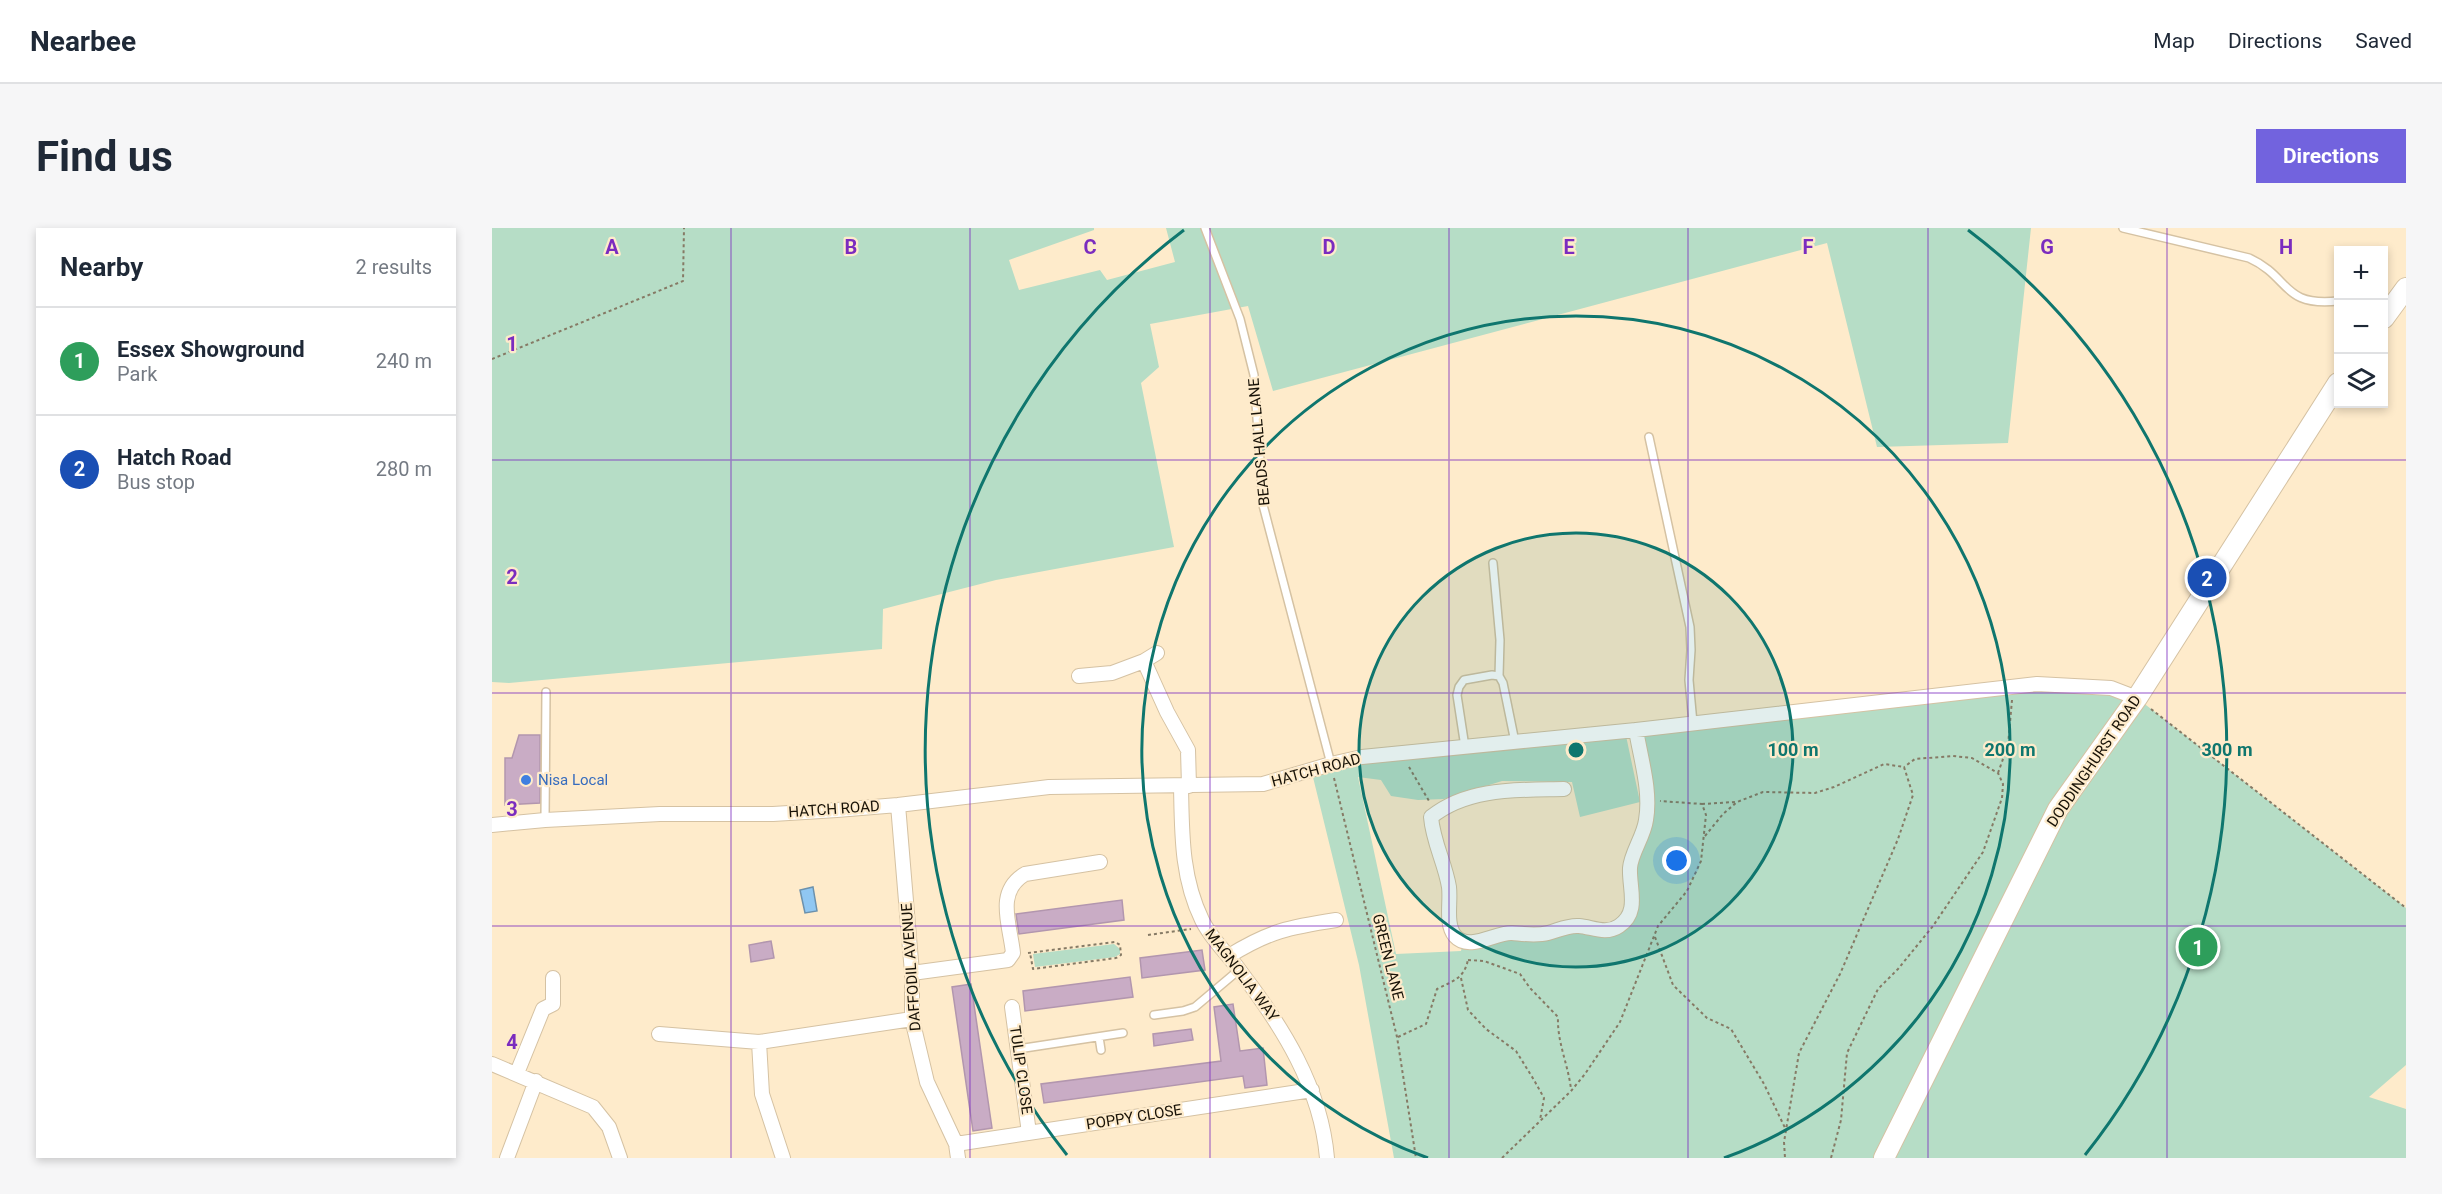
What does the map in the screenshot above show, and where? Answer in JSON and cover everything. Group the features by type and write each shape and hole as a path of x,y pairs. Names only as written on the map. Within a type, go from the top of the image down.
{"street":[{"path":"2388,307 2406,288"},
{"name":"DODDINGHURST ROAD","path":"1884,1158 2058,809 2137,698 2334,389"},
{"path":"1079,676 1112,673 1144,661 1157,653"},
{"name":"MAGNOLIA WAY","path":"1144,661 1167,712 1188,750 1182,840 1186,876 1192,898 1206,927 1279,1023 1312,1090 1321,1118 1327,1158"},
{"name":"HATCH ROAD","path":"492,825 660,814 773,814 898,805 1049,787 1263,784 1362,757 1636,730 2037,684 2111,688 2137,698"},
{"path":"1564,789 1478,794 1442,808 1431,817 1432,835 1449,888 1449,921 1455,936 1462,941 1476,941 1509,933 1528,935 1548,933 1579,926 1599,930 1616,928 1626,920 1633,904 1630,866 1646,822 1648,800 1636,730"},
{"name":"DAFFODIL AVENUE","path":"898,805 912,973 912,1019 927,1082 957,1151"},
{"path":"912,973 1008,960 1013,953 1006,902 1008,890 1015,880 1025,874 1100,862"},
{"path":"1228,956 1265,935 1283,929 1336,920"},
{"path":"517,1074 543,1010 554,1004 553,978"},
{"name":"TULIP CLOSE","path":"1012,1007 1029,1133"},
{"path":"659,1034 759,1042 912,1019"},
{"path":"759,1042 762,1094 783,1158"},
{"path":"492,1064 593,1107 609,1127 620,1158"},
{"path":"507,1158 536,1082"},
{"name":"POPPY CLOSE","path":"957,1151 1029,1133 1312,1090"}],"lane":[{"name":"BEADS HALL LANE","path":"1205,228 1240,319 1254,375 1263,505 1331,764"},
{"path":"2124,228 2249,258 2264,264 2298,298 2314,302 2334,301"},
{"path":"1649,437 1690,627 1689,680 1693,723"},
{"path":"1493,564 1500,640 1499,676 1506,692 1515,742"},
{"path":"1465,747 1457,695 1458,687 1464,680 1499,676"},
{"path":"545,820 546,692"},
{"path":"1154,1015 1183,1011 1195,1006 1239,969"},
{"path":"1018,1049 1123,1033"},
{"path":"1099,1036 1101,1050"}],"path":[{"path":"492,359 683,281 684,228"},
{"path":"1998,773 2008,745 2013,687"},
{"path":"2137,698 2406,908"},
{"path":"1648,800 1702,804 1737,802 1763,792 1815,793 1834,787 1884,764 1904,767 1915,759 1953,756 1972,758 1998,773 2003,784 2002,798 1983,852 1933,926 1898,969 1878,989 1847,1053 1841,1120 1831,1158"},
{"path":"1406,761 1436,813"},
{"name":"GREEN LANE","path":"1331,764 1397,1037 1416,1158"},
{"path":"1785,1158 1786,1130 1799,1053 1840,974 1898,839 1913,795 1904,767"},
{"path":"1705,836 1723,814 1737,802"},
{"path":"1502,1158 1571,1091 1620,1022 1658,926 1687,891 1701,861 1706,815 1702,804"},
{"path":"1148,935 1206,927"},
{"path":"1654,936 1673,985 1707,1018 1731,1029 1764,1084 1786,1130"},
{"path":"1397,1037 1426,1024 1437,989 1461,978 1468,960 1469,941"},
{"path":"1013,953 1030,953 1115,942 1120,945 1122,951 1122,955 1116,958 1033,969 1030,953"},
{"path":"1468,960 1484,961 1520,974 1558,1017 1557,1034 1568,1066 1571,1091"},
{"path":"1461,978 1468,1010 1486,1029 1516,1052 1534,1080 1544,1098 1540,1120"}],"green space":[{"path":"492,228 1094,228 1094,230 1009,260 1019,290 1100,270 1107,280 1175,262 1166,228 2031,228 2008,443 1877,447 1827,243 1273,391 1248,306 1150,324 1159,367 1141,383 1174,547 996,580 883,609 882,649 509,683 492,682"},
{"path":"2037,684 2137,698 2406,908 2406,1065 2369,1097 2406,1109 2406,1158 1394,1158 1359,965 1311,769 1625,731 1640,802 1580,817 1572,782 1502,781 1444,799 1418,800 1391,796 1381,780 1358,777 1396,954 1461,951 1463,941 1599,930 1626,920 1630,866 1646,823 1636,730"},
{"path":"1114,944 1120,949 1120,954 1115,957 1035,967 1033,954"}],"water":[{"path":"813,887 817,911 805,913 800,890"}],"building":[{"name":"Nisa Local","path":"519,735 540,735 540,803 505,805 505,758 512,758"},
{"path":"1122,900 1124,920 1019,934 1016,914"},
{"path":"771,941 774,958 751,962 749,945"},
{"path":"1202,950 1205,970 1142,978 1140,958"},
{"path":"1130,977 1133,997 1025,1011 1023,991"},
{"path":"971,984 992,1128 973,1131 952,987"},
{"path":"1233,1004 1240,1051 1263,1048 1267,1085 1245,1088 1243,1076 1044,1103 1041,1084 1221,1061 1214,1007"},
{"path":"1191,1029 1193,1040 1154,1046 1153,1034"}],"place":[{"name":"Hatch Road","path":"2207,578"},
{"name":"Nisa Local","path":"526,780"},
{"name":"Essex Showground","path":"2198,947"}]}
